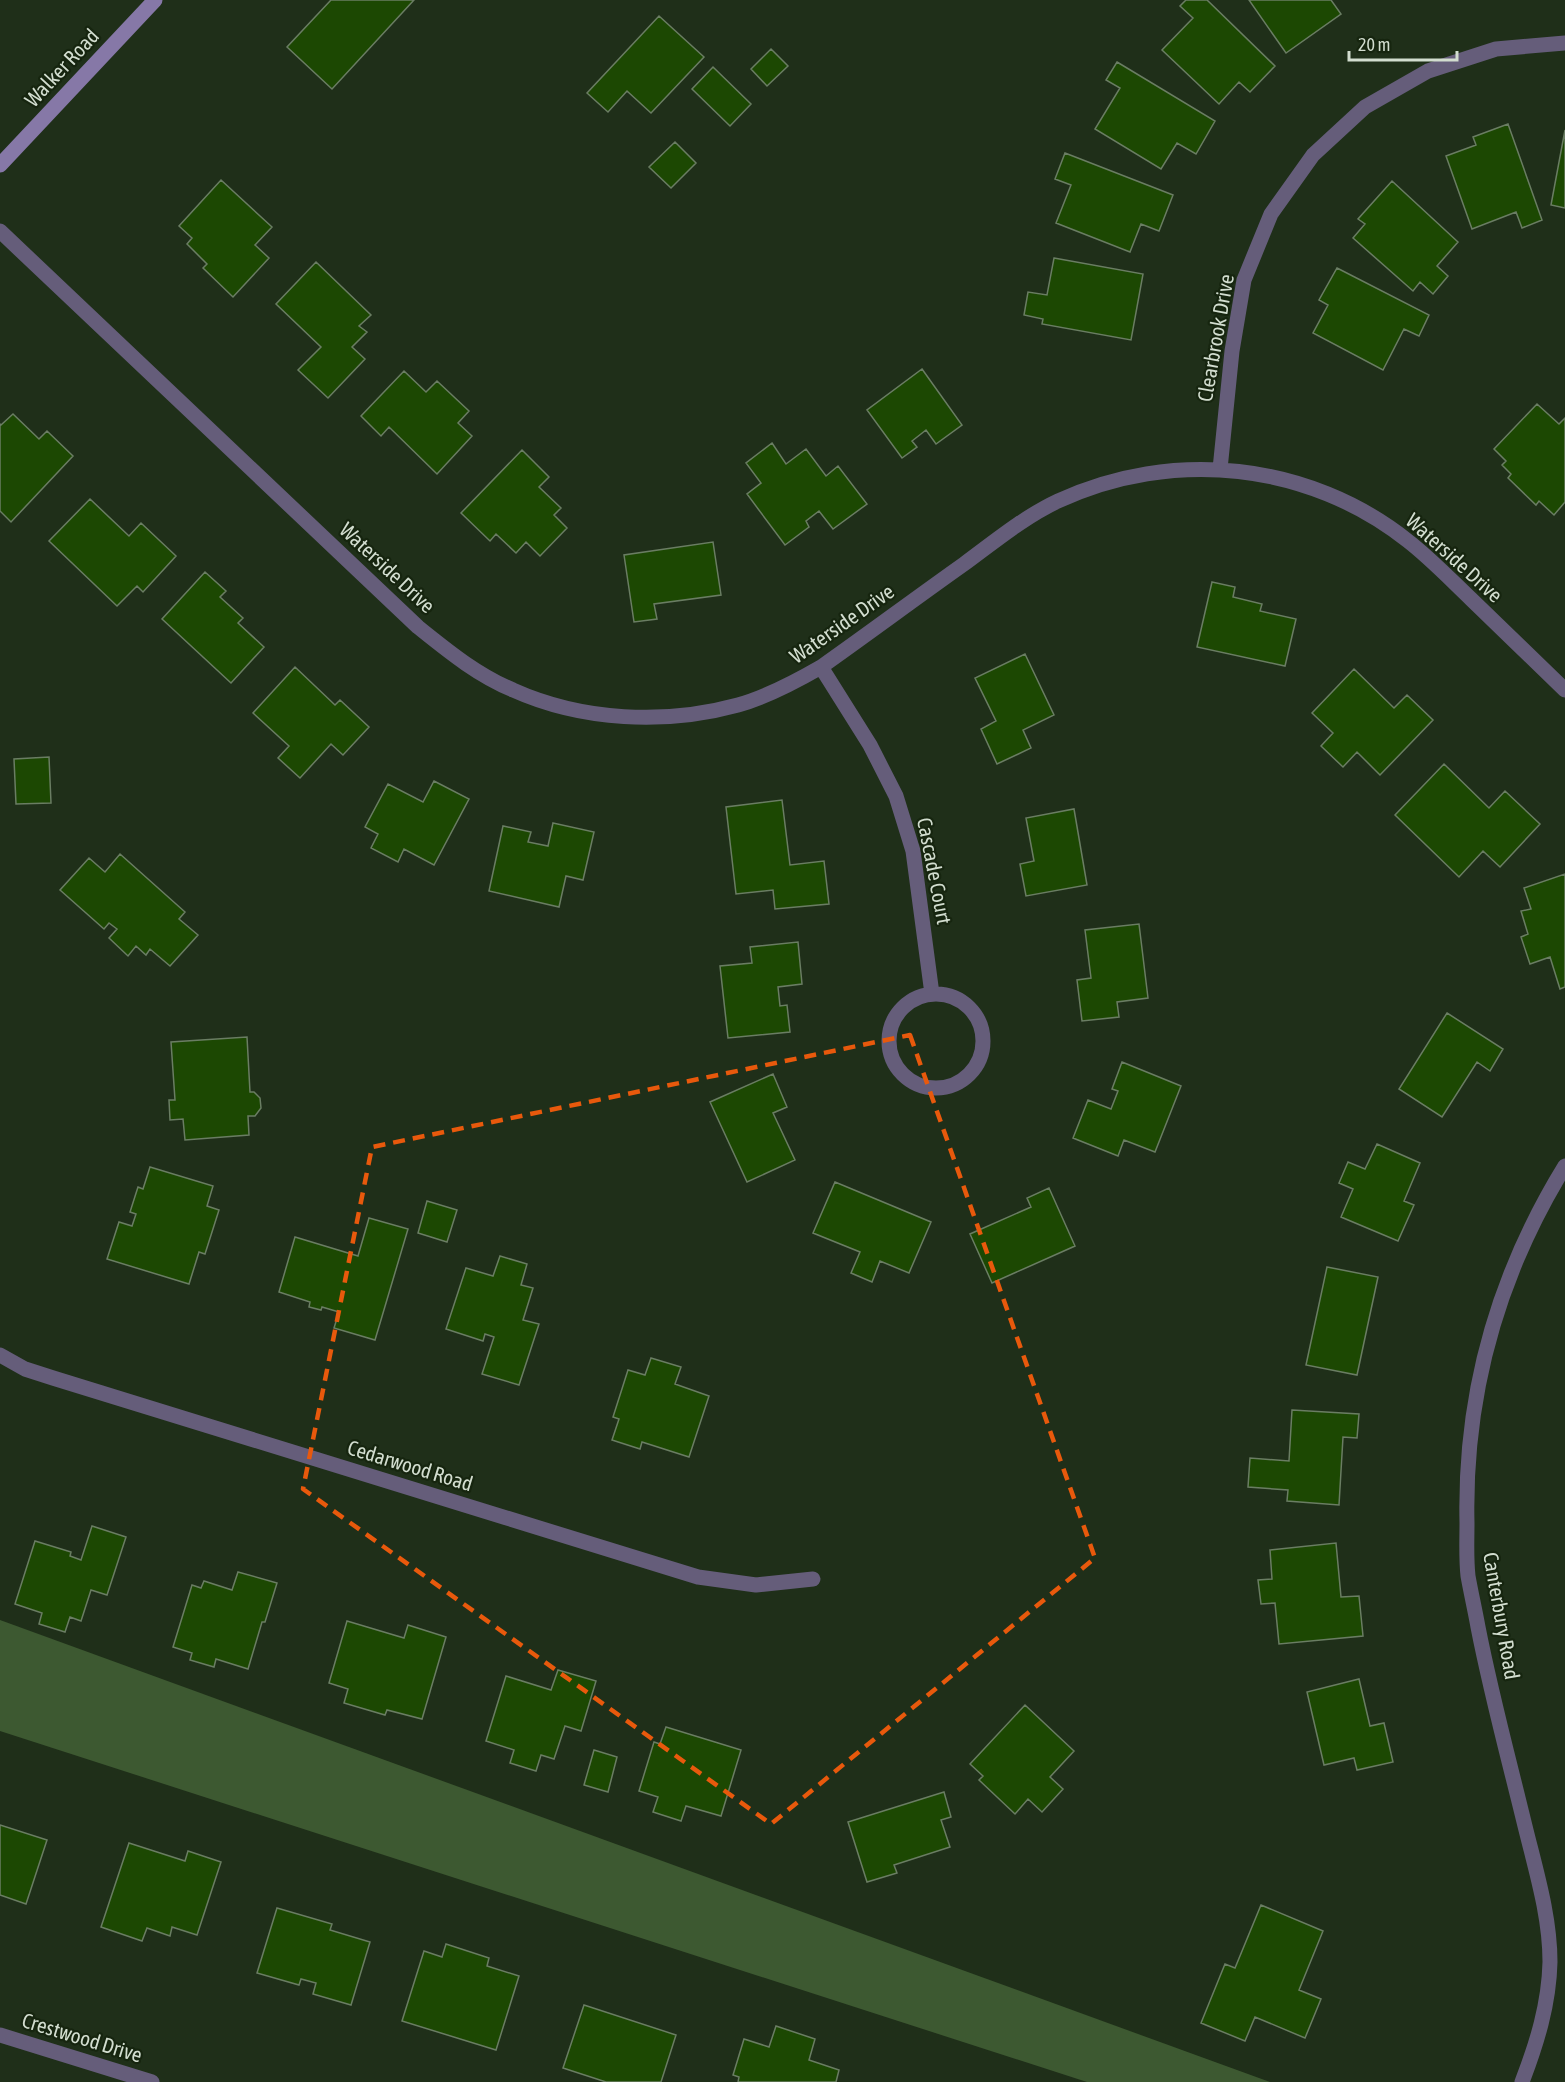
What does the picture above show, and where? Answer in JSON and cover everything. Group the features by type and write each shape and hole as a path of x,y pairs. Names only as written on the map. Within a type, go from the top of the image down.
{"street":[{"name":"Walker Road","path":"0,165 155,0"},
{"name":"Clearbrook Drive","path":"1220,469 1232,351 1244,280 1271,214 1313,155 1365,106 1428,71 1496,49 1565,43"},
{"name":"Waterside Drive","path":"0,231 418,627 462,662 513,690 567,709 624,717 681,716 738,705 791,684 821,667 1008,532 1056,501 1110,481 1166,470 1220,469 1280,477 1307,485 1356,507 1407,540 1432,561 1565,690"},
{"name":"Cascade Court","path":"821,667 870,745 896,796 913,850 932,994"},
{"path":"932,994 951,997 966,1005 978,1020 983,1037 981,1056 972,1072 957,1084 939,1089 921,1086 905,1077 894,1063 889,1046 890,1027 900,1011 915,999 932,994"},
{"name":"Canterbury Road","path":"1522,2082 1547,2003 1550,1962 1548,1927 1486,1666 1468,1574 1466,1479 1477,1384 1502,1292 1541,1205 1565,1166"},
{"name":"Cedarwood Road","path":"0,1355 25,1369 52,1378 698,1577 756,1585 813,1579"},
{"name":"Crestwood Drive","path":"0,2035 152,2082"}],"highlighted area":[{"path":"910,1035 1095,1558 771,1824 303,1489 372,1147"}],"green space":[{"path":"0,1620 1270,2082 1087,2082 0,1731"}],"building":[{"path":"331,0 414,0 332,89 287,47"},
{"path":"1186,0 1207,0 1275,66 1250,92 1239,82 1219,104 1162,50 1193,18 1180,6"},
{"path":"1249,0 1331,0 1341,14 1286,53"},
{"path":"659,16 704,57 651,113 627,91 608,112 587,93"},
{"path":"771,49 788,66 767,86 751,69"},
{"path":"1117,62 1215,121 1196,154 1177,143 1161,169 1095,129 1120,88 1106,80"},
{"path":"713,67 751,104 730,126 692,89"},
{"path":"1508,124 1542,220 1522,228 1516,212 1472,229 1446,156 1476,145 1473,137"},
{"path":"1565,130 1565,208 1551,205"},
{"path":"675,142 696,163 671,188 649,167"},
{"path":"1065,153 1173,195 1159,231 1141,224 1130,252 1056,223 1071,185 1055,179"},
{"path":"221,180 272,227 255,245 269,258 233,297 203,268 207,264 187,244 192,238 179,226"},
{"path":"1392,181 1458,242 1437,266 1448,276 1433,294 1420,282 1413,291 1353,238 1365,224 1358,219"},
{"path":"1054,258 1143,274 1131,340 1042,324 1043,319 1024,315 1028,292 1047,295"},
{"path":"316,262 371,315 359,326 367,332 352,347 365,359 328,398 298,370 321,347 276,304"},
{"path":"1337,268 1429,315 1419,336 1404,329 1383,370 1313,333 1328,305 1319,300"},
{"path":"922,369 962,425 936,444 926,430 912,441 917,447 902,458 867,410"},
{"path":"404,371 426,392 437,381 469,411 458,423 472,436 437,474 389,427 381,436 361,416"},
{"path":"1537,404 1559,424 1565,418 1565,502 1554,515 1539,501 1536,505 1508,478 1511,474 1502,465 1506,461 1494,449"},
{"path":"13,414 39,439 47,431 73,456 11,522 0,511 0,424"},
{"path":"772,443 786,464 806,449 826,476 838,466 867,504 833,529 819,511 806,521 809,527 785,545 747,494 761,483 746,463"},
{"path":"522,450 549,477 539,487 561,508 554,515 567,528 540,556 526,542 516,553 496,534 490,541 461,513"},
{"path":"90,499 129,536 141,523 176,556 143,592 137,586 117,606 49,541"},
{"path":"713,542 721,595 654,604 657,619 634,622 624,555"},
{"path":"205,572 226,591 220,597 243,618 238,623 264,647 231,683 162,619"},
{"path":"1212,582 1235,587 1233,597 1262,604 1260,611 1296,619 1285,666 1197,647"},
{"path":"1025,654 1054,715 1023,730 1031,748 997,764 981,729 996,721 975,678"},
{"path":"295,667 335,705 340,700 369,727 343,755 331,744 300,778 278,758 289,746 253,713"},
{"path":"1354,669 1394,708 1407,695 1433,720 1380,775 1357,752 1343,767 1321,746 1333,733 1312,713"},
{"path":"49,757 51,803 16,804 14,759"},
{"path":"1444,764 1489,808 1505,791 1540,824 1500,867 1483,851 1459,877 1395,815"},
{"path":"434,781 469,799 434,865 404,849 398,862 371,848 378,834 365,827 388,784 423,802"},
{"path":"782,800 790,865 824,861 829,904 775,909 773,890 736,894 726,807"},
{"path":"1074,809 1087,885 1026,896 1020,864 1034,861 1026,818"},
{"path":"553,823 594,832 583,880 566,876 559,907 489,891 503,826 531,832 528,842 548,846"},
{"path":"120,854 185,912 179,919 198,935 170,966 150,949 146,955 136,946 128,956 109,938 117,929 109,923 104,929 60,890 89,858 105,872"},
{"path":"1565,874 1565,987 1560,989 1550,957 1530,964 1521,937 1528,934 1521,911 1531,909 1524,888"},
{"path":"1139,924 1148,998 1117,1002 1119,1017 1082,1021 1077,980 1091,978 1085,930"},
{"path":"798,942 802,984 778,987 780,1006 787,1005 790,1032 728,1038 720,966 752,963 750,947"},
{"path":"1447,1013 1503,1049 1490,1071 1477,1062 1442,1117 1399,1089"},
{"path":"247,1037 250,1092 254,1092 260,1098 261,1108 255,1116 248,1116 249,1135 185,1140 183,1119 170,1120 169,1100 175,1100 171,1042"},
{"path":"1122,1062 1181,1086 1155,1152 1124,1140 1118,1156 1073,1138 1088,1100 1111,1109 1118,1091 1112,1089"},
{"path":"773,1074 787,1107 773,1113 795,1160 747,1182 710,1102"},
{"path":"1377,1144 1420,1163 1404,1201 1414,1205 1398,1241 1341,1217 1353,1189 1339,1183 1348,1162 1365,1169"},
{"path":"150,1167 213,1186 207,1206 219,1210 205,1254 199,1252 189,1284 107,1259 119,1222 132,1226 136,1214 130,1212 138,1187 143,1189"},
{"path":"835,1182 931,1222 909,1273 880,1261 872,1282 851,1273 860,1252 813,1233"},
{"path":"1049,1188 1075,1246 992,1283 970,1234 1031,1207 1027,1198"},
{"path":"427,1201 457,1210 447,1242 418,1233"},
{"path":"369,1218 408,1229 375,1340 334,1328 339,1312 322,1307 321,1310 309,1307 310,1302 279,1292 295,1237 358,1256"},
{"path":"500,1256 527,1264 521,1285 533,1288 523,1320 539,1324 519,1385 482,1374 494,1337 485,1334 483,1341 446,1329 466,1268 493,1276"},
{"path":"1327,1267 1378,1277 1357,1375 1306,1365"},
{"path":"651,1358 681,1367 675,1384 709,1396 689,1457 642,1442 640,1449 612,1440 619,1419 613,1417 628,1370 645,1375"},
{"path":"1292,1410 1359,1414 1357,1438 1343,1437 1339,1505 1287,1501 1288,1490 1248,1487 1250,1458 1289,1461"},
{"path":"92,1526 126,1537 107,1595 91,1590 81,1621 70,1617 65,1632 39,1624 42,1613 15,1604 35,1541 71,1552 70,1556 81,1560"},
{"path":"1336,1543 1341,1597 1359,1596 1363,1636 1279,1644 1275,1603 1261,1604 1258,1580 1272,1579 1270,1550"},
{"path":"238,1572 277,1583 248,1669 216,1659 214,1667 190,1660 192,1653 173,1647 192,1585 201,1588 204,1581 232,1590"},
{"path":"347,1621 404,1638 408,1625 446,1637 422,1719 387,1710 385,1715 344,1703 348,1689 329,1683"},
{"path":"558,1670 596,1681 581,1731 565,1726 554,1759 541,1755 536,1771 510,1763 514,1750 486,1741 506,1676 551,1690"},
{"path":"1359,1679 1370,1726 1384,1723 1393,1762 1357,1770 1354,1758 1324,1765 1307,1692"},
{"path":"1025,1705 1074,1751 1050,1777 1063,1789 1042,1812 1028,1799 1015,1814 979,1780 983,1776 970,1764"},
{"path":"666,1727 741,1750 721,1816 686,1806 681,1821 653,1812 658,1797 639,1791 654,1742 660,1744"},
{"path":"594,1750 617,1757 608,1792 584,1785"},
{"path":"944,1792 951,1817 941,1820 950,1847 894,1865 897,1873 867,1882 848,1822"},
{"path":"0,1825 47,1840 26,1904 0,1895"},
{"path":"129,1843 185,1861 188,1851 221,1862 197,1935 172,1927 170,1936 147,1928 142,1941 101,1927"},
{"path":"1261,1905 1323,1931 1299,1990 1321,1999 1305,2038 1255,2017 1245,2041 1201,2023 1225,1964 1235,1968"},
{"path":"277,1908 332,1924 330,1930 370,1942 351,2005 313,1994 316,1983 301,1979 299,1985 257,1973"},
{"path":"446,1944 489,1958 487,1966 519,1976 496,2050 402,2021 424,1951 442,1957"},
{"path":"584,2005 676,2035 661,2082 606,2082 563,2068"},
{"path":"776,2026 815,2039 809,2060 839,2070 836,2082 738,2082 739,2077 733,2075 744,2039 769,2047"}]}
